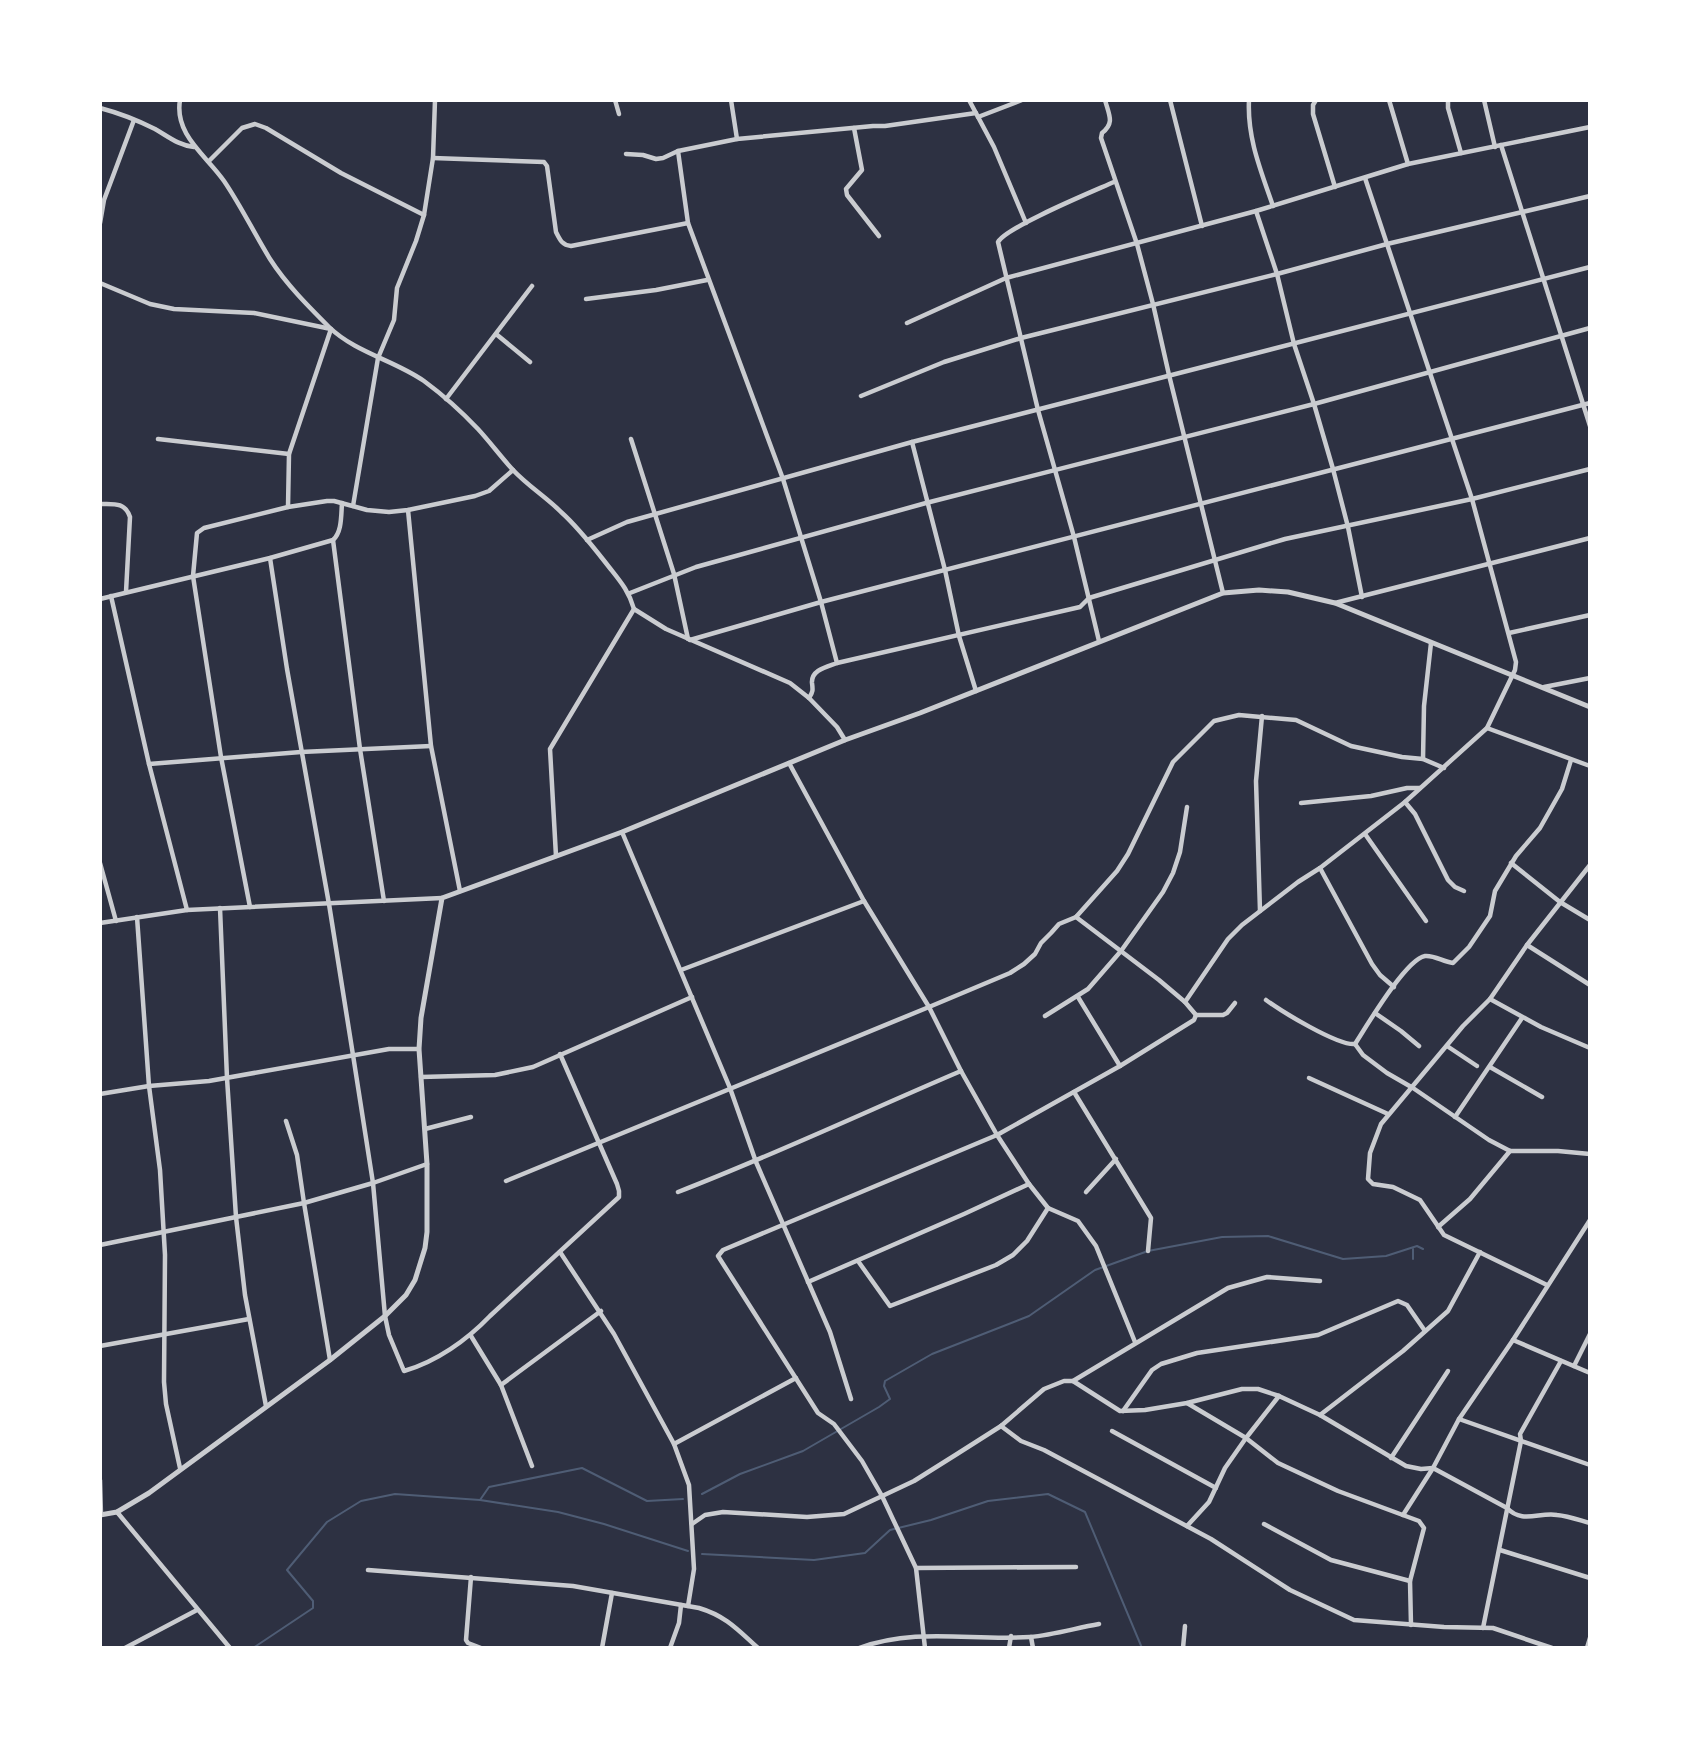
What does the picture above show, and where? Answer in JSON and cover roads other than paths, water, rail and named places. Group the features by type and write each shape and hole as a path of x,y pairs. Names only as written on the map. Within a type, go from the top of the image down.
{"street":[{"path":"180,100 182,126 194,147 208,161 235,198 270,259 331,329 347,341 422,380 446,399 479,431 513,470 563,513 630,593 634,609 666,629 790,683 809,698 837,727 845,740"},
{"path":"353,506 378,358 394,320 397,288 424,215 433,158 435,100"},
{"path":"615,100 619,114"},
{"path":"731,100 737,139"},
{"path":"969,100 994,147 1026,223"},
{"path":"626,154 643,155 656,159 678,151 737,139 977,115 1022,100"},
{"path":"1105,100 1111,123 1101,133 1101,138 1114,182 1137,244 1223,593"},
{"path":"1170,100 1202,226"},
{"path":"1249,100 1254,149 1273,206"},
{"path":"1316,100 1313,105 1313,114 1335,187"},
{"path":"1389,100 1408,164"},
{"path":"1448,100 1448,108 1461,153"},
{"path":"1484,100 1495,147"},
{"path":"100,108 120,113 155,129 176,143 194,147"},
{"path":"100,223 104,200 134,120"},
{"path":"208,161 242,128 255,124 266,128 341,173 424,215"},
{"path":"907,323 1006,278 1256,211 1408,164 1590,127"},
{"path":"854,128 862,170 846,189 847,195 879,236"},
{"path":"1501,145 1590,426"},
{"path":"678,151 688,223 707,280 783,479 822,602 837,663"},
{"path":"433,158 544,162 547,166 556,232 560,241 565,245 571,246 688,223"},
{"path":"1185,1002 1228,939 1260,911 1406,802 1486,728 1513,676 1516,662 1488,564 1473,499 1365,178"},
{"path":"1099,641 1074,537 1038,410 998,246 1001,238 1026,223 1114,182"},
{"path":"861,396 944,362 1021,338 1387,244 1590,196"},
{"path":"1256,211 1277,274 1294,344 1333,469 1348,527 1362,597"},
{"path":"587,540 627,522 912,442 1590,267"},
{"path":"586,299 656,290 707,280"},
{"path":"100,283 150,304 174,309 254,313 331,329"},
{"path":"446,399 532,286"},
{"path":"630,593 674,574 926,503 1314,404 1590,328"},
{"path":"288,507 289,454 331,329"},
{"path":"496,334 530,362"},
{"path":"689,639 822,602 1590,403"},
{"path":"158,439 289,454"},
{"path":"631,439 674,574 689,639"},
{"path":"912,442 945,570 959,636 976,691"},
{"path":"809,698 813,692 814,673 837,663 1080,607 1089,598 1285,539 1473,499 1590,469"},
{"path":"250,907 221,757 193,576 195,541 199,531 288,507 327,501 389,512 408,510 489,491 513,470"},
{"path":"100,599 270,558 333,540 338,536 342,503"},
{"path":"100,504 120,504 125,507 130,517 126,592"},
{"path":"408,510 431,746 460,891"},
{"path":"1335,603 1590,538"},
{"path":"333,540 360,749 384,901"},
{"path":"270,558 301,752 330,904 373,1183 385,1316 389,1335 404,1371 416,1368 471,1336 619,1197 620,1191 560,1054"},
{"path":"100,923 187,910 442,898 622,832 845,740 976,691 1223,593 1259,590 1288,592 1335,603 1590,707"},
{"path":"111,596 149,764 187,910"},
{"path":"556,856 550,748 634,609"},
{"path":"1509,633 1590,615"},
{"path":"1424,759 1424,706 1431,643"},
{"path":"1544,687 1590,678"},
{"path":"506,1181 929,1007 1010,973 1024,964 1059,924 1076,917 1117,871 1128,854 1173,762 1214,721 1239,715 1296,720 1351,746 1402,758 1424,759 1444,768"},
{"path":"1260,911 1256,781 1262,716"},
{"path":"1486,728 1590,766"},
{"path":"149,764 221,757 431,746"},
{"path":"1356,1044 1375,1013 1418,958 1427,956 1448,963 1456,962 1490,916 1495,891 1511,863 1540,828 1557,799 1570,760"},
{"path":"789,763 864,901 929,1007 997,1135 1029,1184 1048,1208 1078,1221 1096,1246 1135,1342"},
{"path":"1301,803 1421,788"},
{"path":"1406,802 1448,880 1455,887 1464,891"},
{"path":"1045,1016 1088,989 1121,951 1163,892 1173,873 1179,852 1187,807"},
{"path":"622,832 730,1088 756,1162 830,1332 851,1399"},
{"path":"1365,834 1426,921"},
{"path":"100,863 116,921"},
{"path":"1511,863 1560,902 1590,920"},
{"path":"1547,1285 1444,1235 1420,1200 1393,1187 1373,1184 1368,1179 1370,1153 1381,1124 1388,1114 1413,1088 1463,1026 1490,999 1527,945 1590,865"},
{"path":"1320,868 1372,964 1394,987"},
{"path":"100,1480 101,1515 117,1512 149,1493 330,1360 385,1316 406,1295 423,1256 427,1232 427,1164 419,1049 421,1018 442,898"},
{"path":"681,970 864,901"},
{"path":"220,908 227,1078 236,1216 249,1319 266,1406"},
{"path":"137,917 149,1086 160,1170 164,1233 163,1360 166,1404 180,1468"},
{"path":"1076,917 1185,1002 1196,1016"},
{"path":"1527,945 1590,985"},
{"path":"421,1077 495,1075 533,1067 692,997"},
{"path":"1078,997 1120,1066"},
{"path":"1490,999 1522,1018 1590,1048"},
{"path":"1266,1000 1279,1010 1342,1043 1356,1044"},
{"path":"1196,1016 1223,1015 1234,1003"},
{"path":"1375,1013 1419,1046"},
{"path":"925,1647 916,1568 882,1496 862,1461 842,1434 834,1424 818,1413 718,1256 723,1250 997,1135 1120,1066 1194,1020 1196,1016"},
{"path":"1455,1117 1522,1018"},
{"path":"1356,1044 1363,1055 1387,1073 1510,1151 1590,1154"},
{"path":"1447,1046 1477,1066"},
{"path":"100,1094 149,1086 227,1078 353,1054 389,1049 419,1049"},
{"path":"1490,1067 1542,1097"},
{"path":"678,1192 756,1162 829,1127 961,1071"},
{"path":"1309,1078 1388,1114"},
{"path":"1074,1092 1150,1218 1148,1251"},
{"path":"425,1129 471,1117"},
{"path":"286,1120 297,1155 330,1360"},
{"path":"1437,1227 1470,1199 1510,1151"},
{"path":"1086,1192 1116,1159"},
{"path":"100,1245 304,1203 427,1164"},
{"path":"808,1282 1029,1184"},
{"path":"858,1261 890,1306 996,1265 1027,1241 1048,1208"},
{"path":"1402,1515 1433,1468 1459,1419 1590,1220"},
{"path":"1584,1229 1590,1233"},
{"path":"560,1252 601,1311 674,1444 689,1485 694,1569 688,1606"},
{"path":"1320,1415 1448,1311 1480,1252"},
{"path":"692,1524 705,1515 723,1512 787,1517 844,1514 914,1481 1000,1426 1044,1389 1064,1381 1073,1381 1218,1293 1267,1277 1320,1281"},
{"path":"1123,1411 1152,1370 1161,1364 1197,1353 1317,1335 1401,1301 1407,1305 1425,1331"},
{"path":"501,1385 601,1311"},
{"path":"100,1346 249,1319"},
{"path":"1574,1366 1590,1334"},
{"path":"471,1336 501,1385 532,1466"},
{"path":"1513,1340 1590,1373"},
{"path":"1483,1628 1521,1441 1520,1434 1561,1361"},
{"path":"1391,1458 1448,1371"},
{"path":"674,1444 796,1378"},
{"path":"1073,1381 1113,1408 1123,1411 1187,1403 1251,1388 1279,1396 1320,1415 1411,1468 1433,1468 1507,1508 1515,1515 1526,1517 1557,1515 1590,1522"},
{"path":"1187,1526 1209,1502 1225,1468 1279,1396"},
{"path":"1187,1403 1246,1438 1278,1463 1338,1491 1419,1521 1424,1528 1410,1581 1411,1625"},
{"path":"1459,1419 1590,1465"},
{"path":"1000,1426 1021,1442 1044,1450 1211,1539 1290,1590 1354,1620 1493,1628 1552,1647"},
{"path":"1112,1431 1216,1488"},
{"path":"117,1512 230,1647"},
{"path":"1264,1524 1331,1560 1410,1581"},
{"path":"1500,1550 1590,1578"},
{"path":"916,1568 1077,1567"},
{"path":"368,1570 471,1576 573,1586 688,1606 711,1612 735,1625 758,1647"},
{"path":"471,1576 466,1640 468,1643 482,1647"},
{"path":"602,1647 612,1593"},
{"path":"670,1647 679,1623 681,1605"},
{"path":"124,1647 198,1610"},
{"path":"859,1647 924,1634 1031,1637 1099,1624"},
{"path":"1183,1647 1185,1626"},
{"path":"1009,1647 1011,1636"},
{"path":"1031,1637 1033,1647"},
{"path":"1587,1647 1590,1638"}],"waterway":[{"path":"702,1494 740,1474 803,1451 879,1407 890,1399 884,1386 885,1381 932,1354 1029,1316 1095,1270 1148,1251 1222,1237 1268,1236 1343,1259 1386,1256 1417,1246 1423,1249"},
{"path":"1413,1249 1413,1259"},
{"path":"253,1648 313,1608 313,1601 287,1570 327,1522 361,1501 395,1494 480,1500 489,1487 582,1468 647,1501 683,1499"},
{"path":"702,1554 814,1560 865,1553 890,1530 931,1520 988,1501 1048,1494 1085,1512 1142,1648"},
{"path":"480,1500 558,1512 688,1551"}]}
